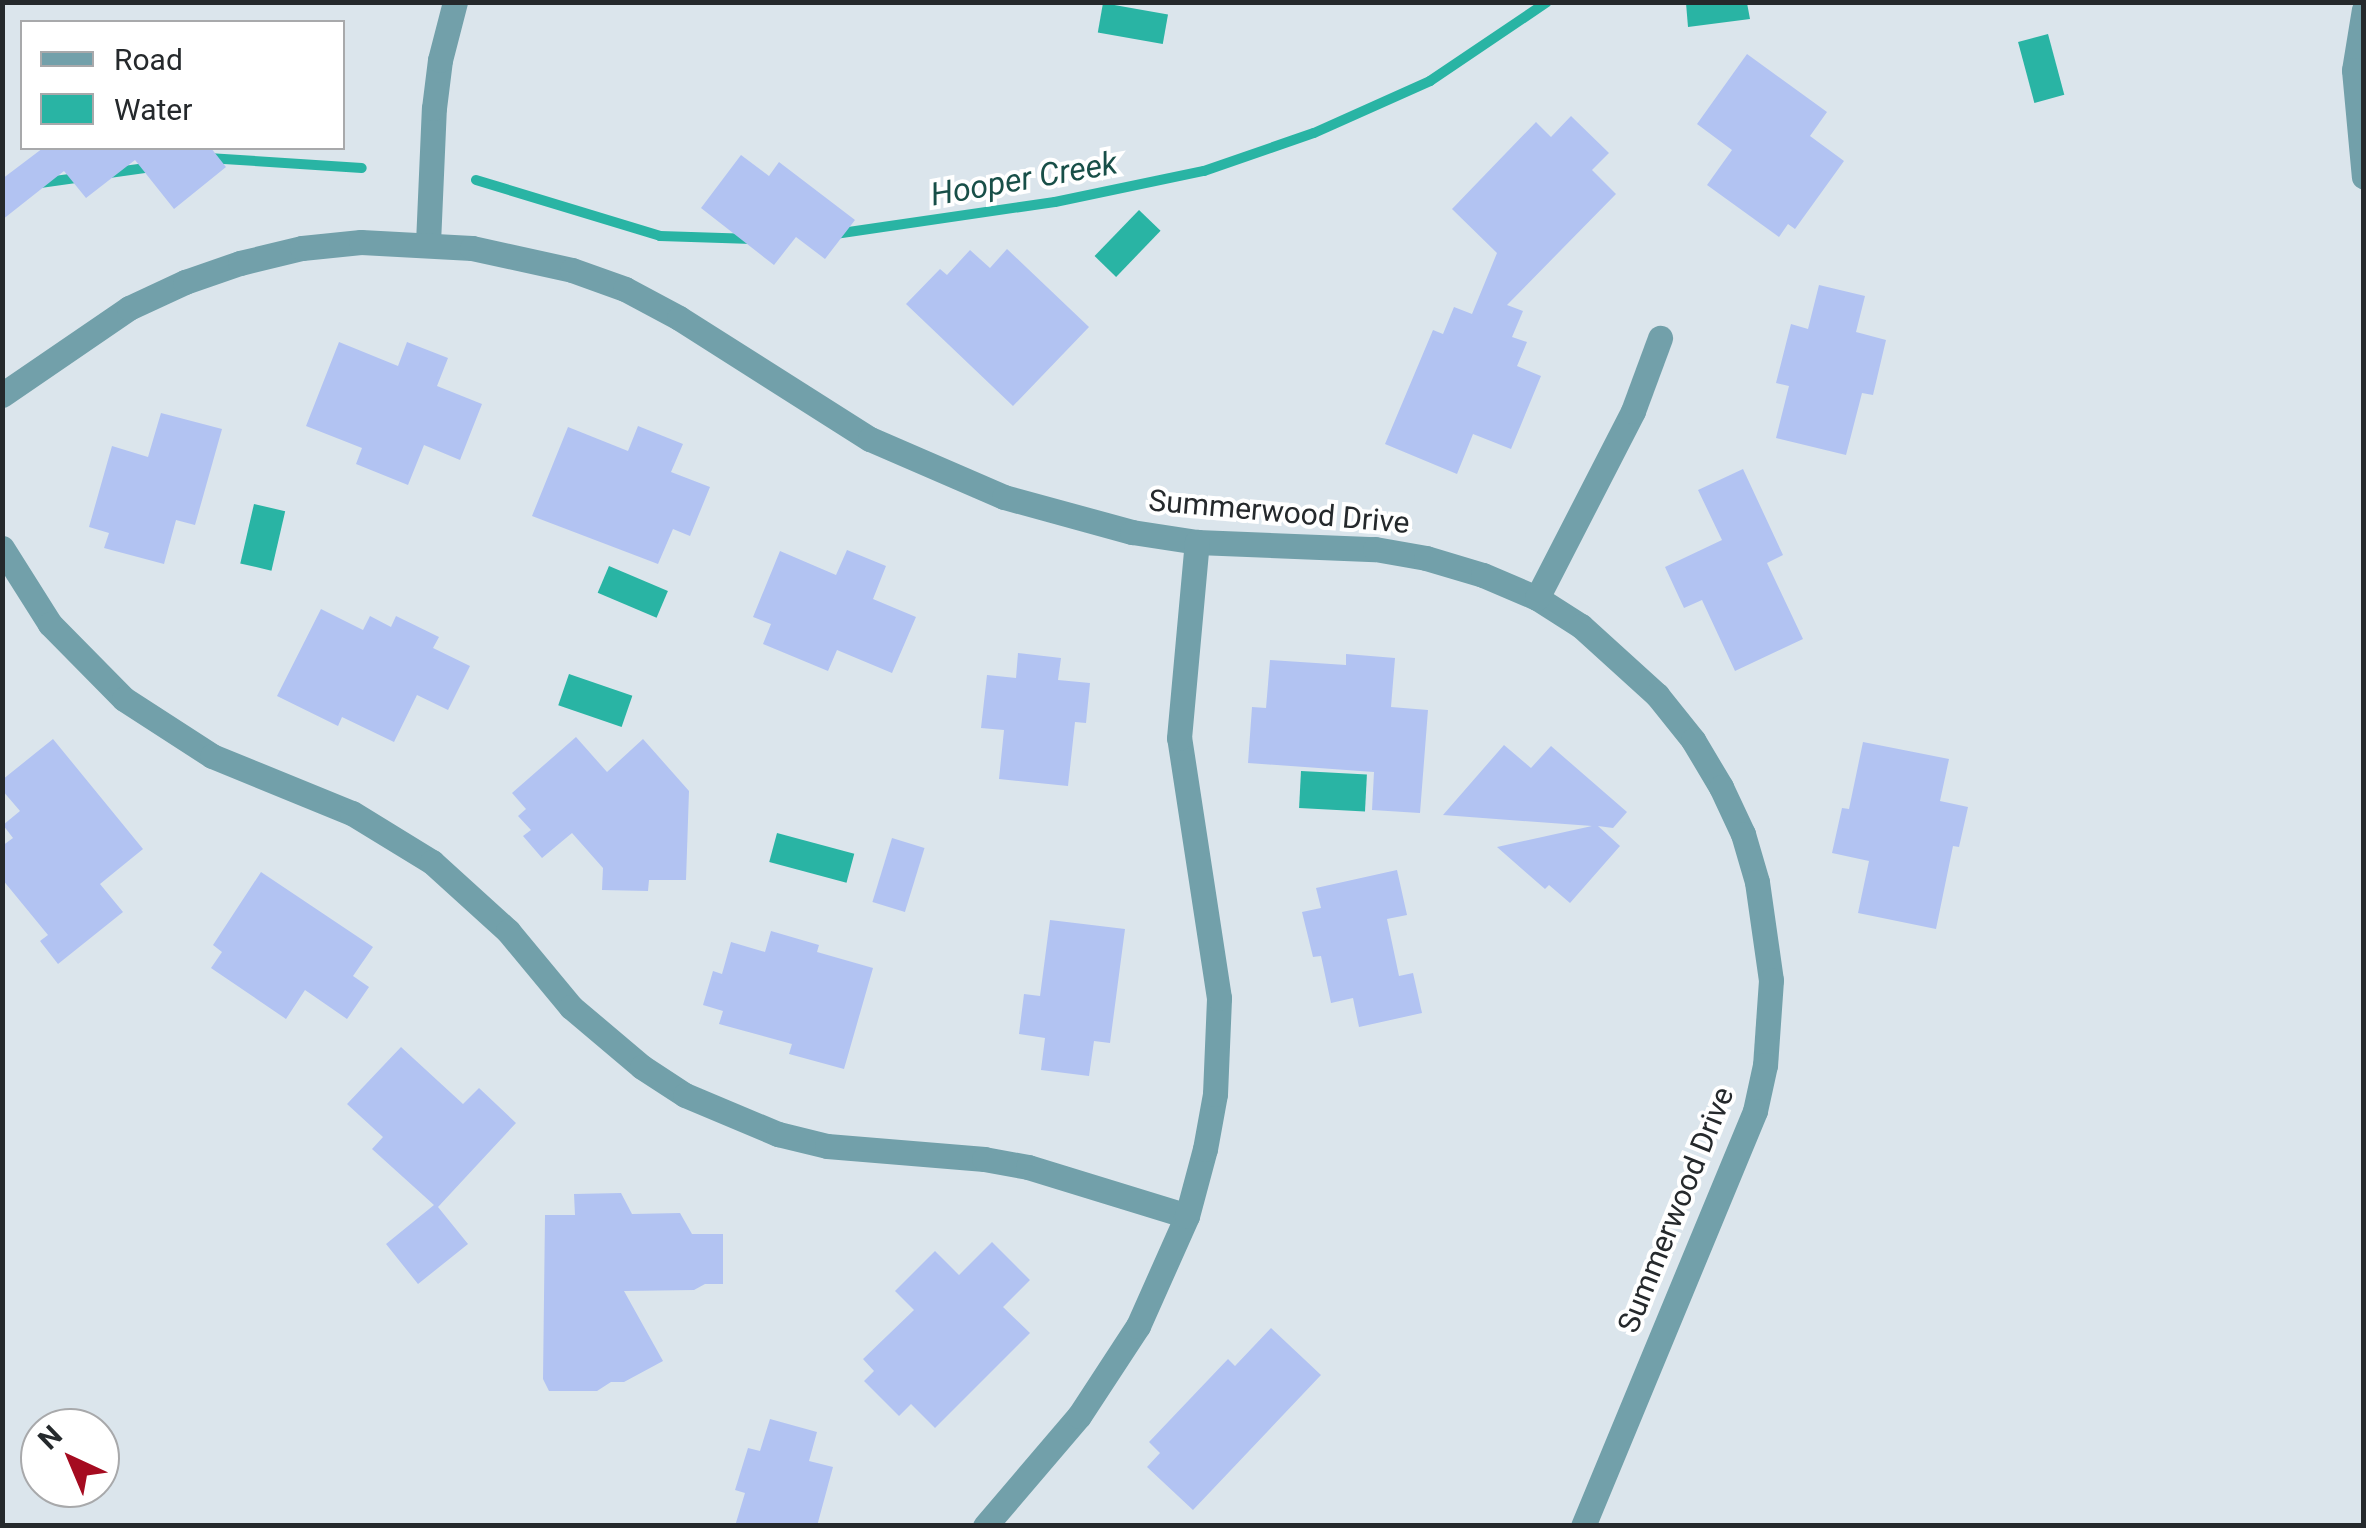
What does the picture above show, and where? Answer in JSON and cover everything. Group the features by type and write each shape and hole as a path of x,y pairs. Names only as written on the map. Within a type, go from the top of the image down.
{"street":[{"path":"428,243 434,108 440,60 455,2"},
{"path":"2364,8 2354,70 2364,176"},
{"name":"Summerwood Drive","path":"2,395 129,308 185,282 302,248 361,242 428,243 521,256 626,290 679,318 870,439 939,471 1069,516 1197,542 1375,550 1426,558 1537,598 1620,657 1693,740 1743,834 1756,882 1771,980 1765,1065 1755,1111 1582,1526"},
{"path":"1537,598 1633,411 1660,338"},
{"path":"986,1526 1110,1375 1165,1273 1187,1216 1215,1094 1219,1027 1216,957 1181,776 1178,738 1197,542"},
{"path":"2,548 50,624 124,700 212,756 352,813 432,862 508,931 582,1017 642,1067 685,1095 762,1128 827,1146 984,1158 1028,1167 1187,1216"}],"water":[{"path":"1103,3 1168,14 1163,44 1098,33"},
{"path":"1686,3 1747,3 1750,19 1688,27"},
{"path":"2048,34 2064,95 2034,103 2018,42"},
{"path":"1139,210 1161,231 1116,277 1095,256"},
{"path":"254,504 285,511 271,571 240,563"},
{"path":"609,566 668,591 657,618 598,593"},
{"path":"569,674 632,696 622,727 558,705"},
{"path":"1301,771 1367,774 1365,811 1299,808"},
{"path":"777,833 854,854 847,883 769,862"}],"building":[{"path":"1747,54 1827,112 1810,136 1844,161 1795,229 1788,224 1779,237 1707,185 1732,150 1697,124"},
{"path":"1571,116 1609,153 1592,170 1616,194 1507,305 1523,311 1512,337 1527,342 1517,366 1541,376 1511,449 1473,434 1457,474 1385,444 1433,330 1443,334 1454,307 1472,314 1497,253 1452,209 1536,122 1551,137"},
{"path":"40,150 213,150 226,167 174,209 135,160 86,198 64,171 2,220 2,179"},
{"path":"741,155 769,176 779,162 855,220 825,259 796,237 774,265 701,208"},
{"path":"1007,249 1089,327 1013,406 906,304 940,269 947,275 970,250 990,268"},
{"path":"1819,285 1865,296 1856,332 1886,340 1873,395 1862,393 1846,455 1776,438 1789,386 1776,383 1791,324 1808,329"},
{"path":"339,342 398,366 407,342 448,358 437,386 482,404 460,460 424,445 408,485 356,464 362,448 306,426"},
{"path":"161,413 222,429 195,525 176,520 164,564 104,548 109,533 89,527 112,446 148,457"},
{"path":"638,426 683,444 671,472 710,487 690,536 673,529 658,564 532,516 568,427 628,451"},
{"path":"1743,469 1783,555 1767,563 1803,639 1735,671 1702,600 1684,608 1665,567 1722,540 1698,490"},
{"path":"847,550 886,566 873,599 916,617 892,673 837,650 828,671 763,644 771,624 753,617 780,551 836,575"},
{"path":"321,609 363,630 370,616 391,627 396,616 439,637 433,648 470,666 448,710 417,695 394,742 342,717 338,726 277,696"},
{"path":"1018,653 1061,658 1058,680 1090,683 1086,723 1075,722 1068,786 999,779 1004,730 981,728 987,675 1016,678"},
{"path":"1346,654 1395,658 1391,707 1428,710 1420,813 1372,810 1374,772 1248,763 1252,707 1266,708 1270,660 1346,665"},
{"path":"576,737 607,772 643,739 689,791 686,880 649,880 648,891 602,890 603,868 572,833 542,858 523,836 531,830 518,816 526,809 512,793"},
{"path":"53,739 143,849 100,884 123,912 58,964 40,941 48,935 2,879 2,846 13,838 3,825 20,811 2,790 2,780"},
{"path":"1863,742 1949,759 1940,801 1968,807 1959,847 1953,846 1936,929 1858,913 1869,861 1832,853 1842,808 1849,809"},
{"path":"1504,745 1531,768 1551,746 1627,812 1613,828 1598,826 1620,846 1570,903 1549,885 1545,889 1497,847 1592,826 1443,815"},
{"path":"892,838 925,848 905,912 872,902"},
{"path":"1397,870 1407,915 1387,919 1399,976 1413,973 1422,1013 1359,1027 1353,998 1331,1003 1321,956 1313,957 1302,912 1321,908 1316,888"},
{"path":"261,872 373,947 353,976 369,987 347,1019 305,990 286,1019 211,968 222,952 213,945"},
{"path":"1050,920 1125,929 1110,1043 1094,1041 1089,1076 1041,1070 1045,1038 1019,1034 1024,994 1040,996"},
{"path":"771,931 819,945 817,952 873,968 844,1069 789,1054 792,1044 719,1024 723,1011 703,1005 713,971 722,974 731,942 765,952"},
{"path":"401,1047 463,1104 479,1088 516,1123 438,1207 468,1244 418,1284 386,1244 434,1205 372,1149 383,1137 347,1104"},
{"path":"621,1193 632,1214 680,1213 692,1234 723,1234 723,1284 705,1284 694,1290 624,1291 663,1361 597,1391 549,1391 543,1379 545,1215 575,1215 574,1194"},
{"path":"992,1242 1030,1280 1003,1307 1030,1333 935,1428 911,1404 899,1416 864,1381 874,1371 863,1359 914,1310 895,1291 935,1251 959,1275"},
{"path":"1271,1328 1321,1375 1193,1510 1147,1467 1160,1453 1149,1442 1228,1359 1235,1366"},
{"path":"770,1419 817,1432 809,1461 833,1467 817,1526 735,1526 745,1493 735,1490 748,1448 760,1451"}],"waterway":[{"name":"Hooper Creek","path":"835,234 1055,202 1204,171 1314,133 1430,81 1547,2"},
{"name":"Hooper Creek","path":"208,158 362,168"},
{"name":"Hooper Creek","path":"109,173 152,167"},
{"name":"Hooper Creek","path":"40,183 83,177"},
{"name":"Hooper Creek","path":"476,180 660,236 753,239"}]}
